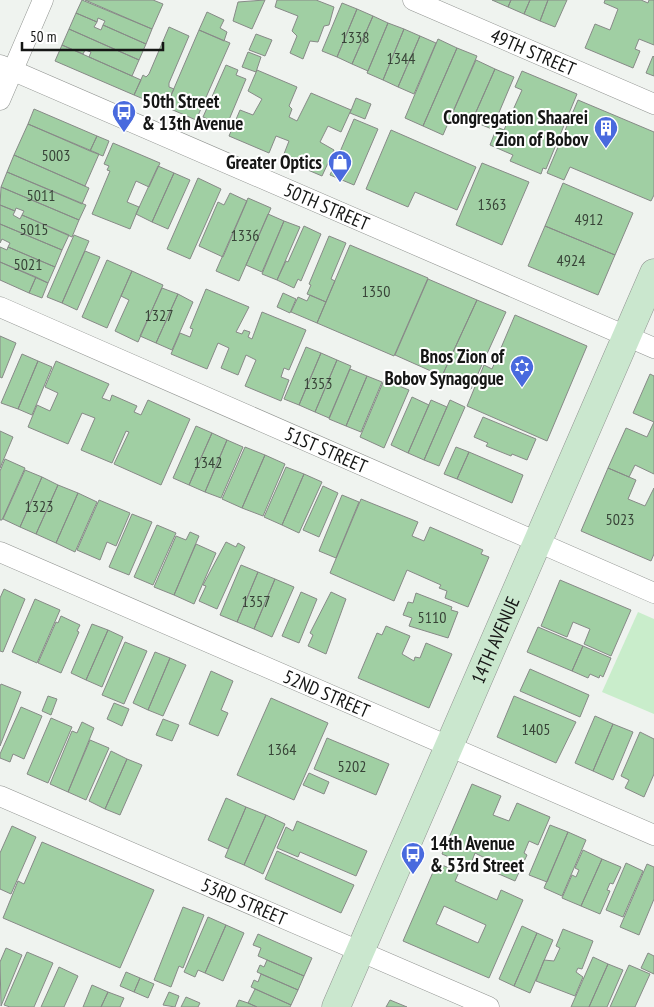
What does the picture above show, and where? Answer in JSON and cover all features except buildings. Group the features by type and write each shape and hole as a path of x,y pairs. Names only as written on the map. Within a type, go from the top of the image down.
{"main road":[{"name":"14TH AVENUE","path":"336,1007 654,273"}],"street":[{"path":"0,100 6,68 43,0"},
{"name":"49TH STREET","path":"414,0 654,104"},
{"name":"50TH STREET","path":"6,68 654,348"},
{"name":"51ST STREET","path":"0,307 654,593"},
{"name":"52ND STREET","path":"0,552 654,835"},
{"name":"53RD STREET","path":"0,796 489,1007"}],"green space":[{"path":"638,612 654,619 654,714 602,692"}],"place":[{"name":"50th Street & 13th Avenue","path":"124,133"},
{"name":"Congregation Shaarei Zion of Bobov","path":"606,149"},
{"name":"Greater Optics","path":"340,183"},
{"name":"Bnos Zion of Bobov Synagogue","path":"522,388"},
{"name":"14th Avenue & 53rd Street","path":"413,875"}]}
